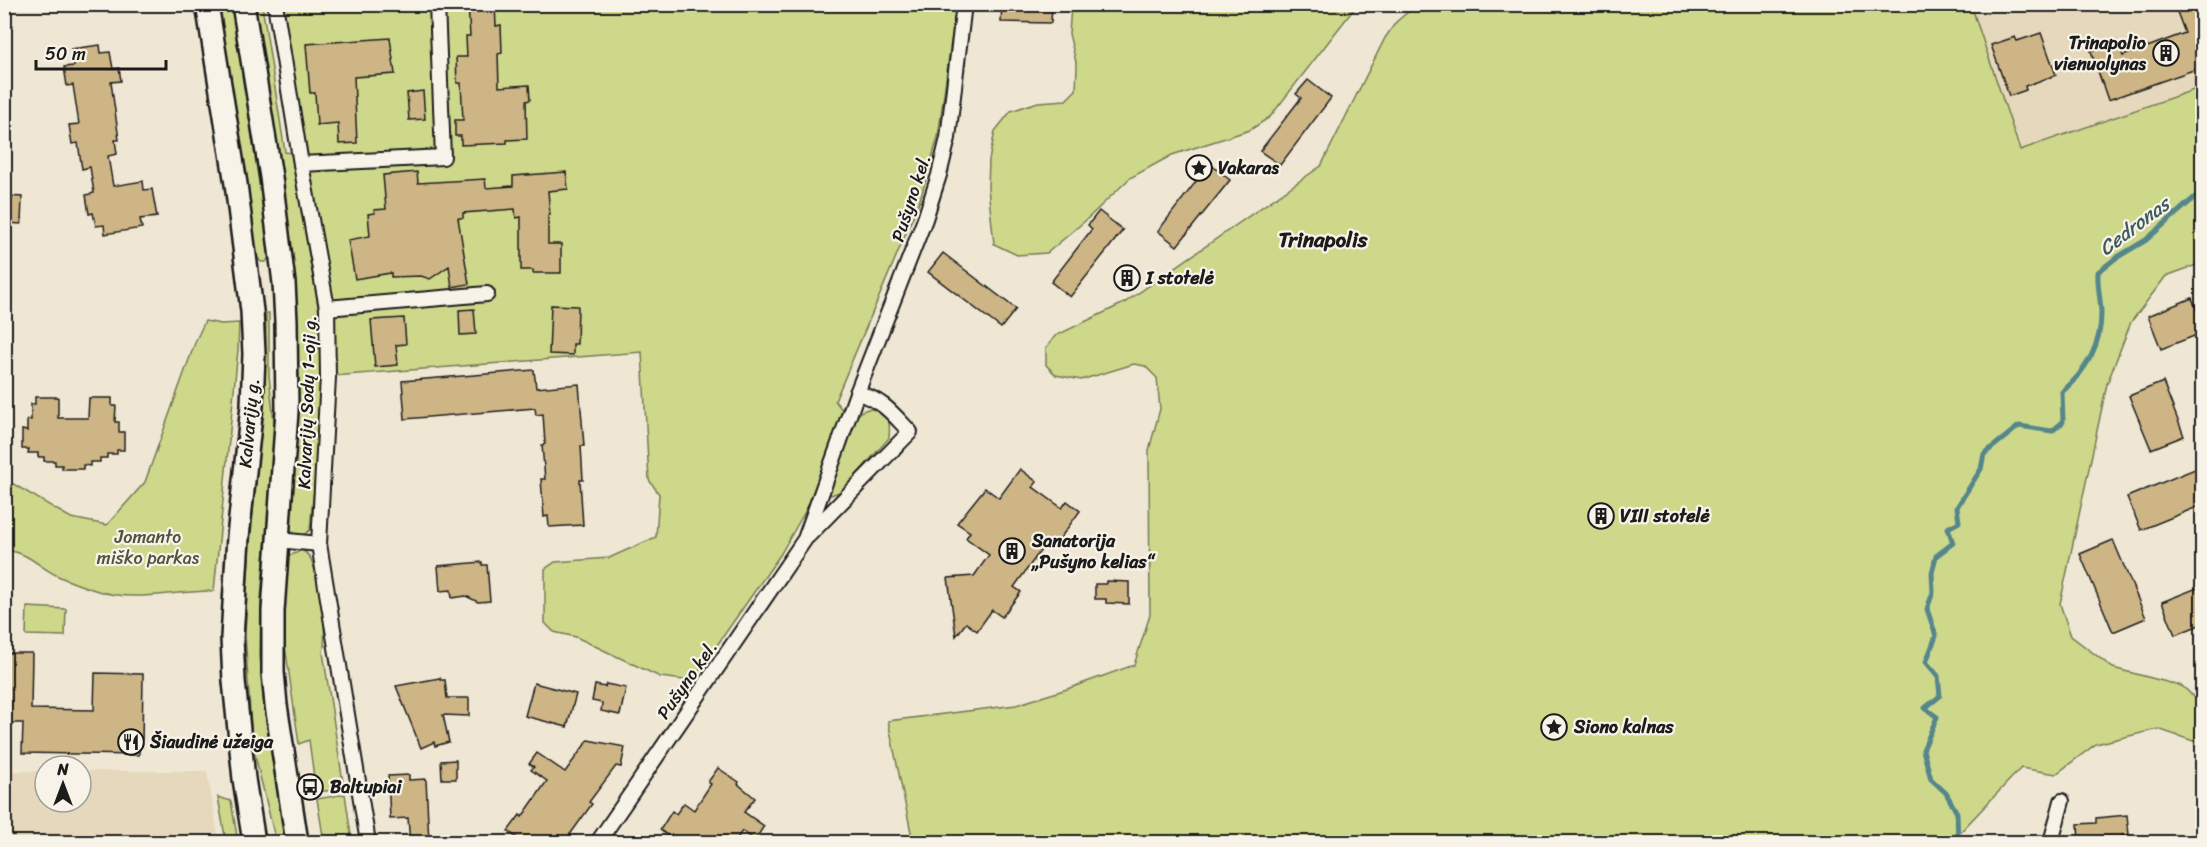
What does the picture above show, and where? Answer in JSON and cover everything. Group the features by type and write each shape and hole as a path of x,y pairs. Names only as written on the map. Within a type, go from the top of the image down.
{"main road":[{"name":"Kalvarijų g.","path":"207,4 250,287 254,354 252,406 238,537 232,638 244,779 254,843"},
{"name":"Kalvarijų g.","path":"243,4 271,177 284,283 287,333 286,411 273,611 273,672 297,843"},
{"path":"250,287 284,283"}],"street":[{"path":"275,4 327,308"},
{"path":"301,164 443,157 437,4"},
{"name":"Pušyno kel.","path":"805,539 857,393 925,219 939,175 948,138 964,4"},
{"name":"Kalvarijų Sodų 1-oji g.","path":"368,843 319,544 328,377 327,308 487,294"},
{"name":"Pušyno kel.","path":"598,843 805,539 910,432 884,404 857,393"},
{"path":"278,540 319,544"},
{"path":"2052,843 2062,801"}],"shaded area":[{"path":"1971,5 2202,5 2202,87 2019,150"},
{"path":"4,771 33,771 33,814 93,814 93,771 207,771 219,842 5,842"}],"green space":[{"path":"1071,4 1357,5 1270,117 1250,130 1172,155 1130,178 1047,253 1017,255 994,244 988,188 989,160 995,131 1011,111 1038,102 1066,100 1076,90 1077,66 1069,34"},
{"path":"217,5 232,5 270,255 266,262 261,262 257,257"},
{"path":"253,5 262,5 285,152 291,153 321,322 323,391 310,530 302,536 297,536 288,528 299,380 295,290 290,243"},
{"path":"282,5 956,5 938,137 920,200 835,401 844,412 807,508 780,555 692,681 660,677 576,637 554,632 545,623 545,569 555,562 609,558 656,537 659,494 649,480 642,352 333,376"},
{"path":"1416,5 1971,5 2020,150 2202,87 2202,263 2166,276 2131,322 2107,384 2060,604 2071,636 2113,668 2182,686 2202,704 2202,744 2158,729 2096,744 2056,774 2021,768 1951,842 913,842 888,721 1016,705 1134,665 1150,615 1149,450 1160,409 1157,378 1145,366 1134,364 1081,380 1056,375 1046,365 1046,348 1055,336 1124,303 1321,166 1385,38 1396,22"},
{"path":"266,313 269,313 269,376 275,431 261,599 260,655 264,705 285,842 276,842 252,743 245,633 249,555 265,382"},
{"name":"Jomanto miško parkas","path":"205,321 221,324 239,323 214,591 141,596 112,594 68,580 21,554 5,550 5,479 71,518 107,525 145,482"},
{"path":"875,409 887,416 889,438 842,491 831,495 829,492 854,419 862,411"},
{"path":"302,550 312,562 320,595 324,621 323,652 344,789 316,792 309,740 299,744 282,613 285,558"},
{"path":"27,607 66,609 65,636 26,635"},
{"path":"345,794 352,842 324,842 317,799"},
{"path":"218,797 231,801 238,842 226,842"}],"building":[{"path":"468,4 495,4 496,26 501,25 502,53 498,54 499,87 529,85 530,100 526,101 527,139 507,140 507,143 461,145 461,136 455,136 455,120 463,120 461,83 457,83 456,57 467,57 466,36 470,36"},
{"path":"1002,4 1052,4 1051,23 1001,22"},
{"name":"Trinapolio vienuolynas","path":"2174,4 2202,4 2202,67 2108,100 2091,51 2117,41 2123,56 2185,33"},
{"path":"2041,33 2056,75 2025,86 2026,90 2009,96 1991,45 2015,37 2017,41"},
{"path":"390,38 395,74 354,77 357,143 339,144 338,123 317,125 315,93 310,93 306,44"},
{"path":"100,45 101,53 110,52 113,69 119,68 121,81 111,82 119,140 115,140 117,154 108,156 113,186 143,181 144,190 152,189 157,217 140,219 142,228 105,234 104,225 96,226 93,213 89,214 86,195 94,193 90,167 82,169 78,143 72,144 69,125 79,124 73,85 67,86 64,67 74,66 71,49"},
{"path":"1308,80 1331,98 1280,165 1260,151 1301,98 1296,94"},
{"path":"423,91 425,119 409,120 407,93"},
{"path":"1205,160 1230,180 1177,246 1158,231 1198,179 1193,175"},
{"path":"417,172 418,183 485,179 486,188 513,186 513,176 566,172 568,189 548,191 550,215 548,215 548,244 561,244 561,273 533,273 533,270 521,270 521,217 516,218 515,209 463,213 463,218 458,218 469,284 452,287 449,266 430,279 421,276 391,277 391,273 355,279 348,240 370,236 368,214 375,213 374,210 386,209 383,175"},
{"path":"8,196 22,197 21,224 7,223"},
{"path":"1099,211 1123,230 1070,297 1051,282 1092,229 1088,225"},
{"path":"943,253 1016,309 1001,328 928,272"},
{"path":"2192,298 2202,324 2202,333 2161,349 2148,316"},
{"path":"551,305 578,306 577,344 573,344 573,355 549,354"},
{"path":"474,309 476,334 460,335 459,310"},
{"path":"404,318 406,344 396,345 398,365 375,367 371,320"},
{"path":"534,370 536,388 579,384 584,446 581,446 583,480 580,480 583,525 549,527 548,516 544,517 541,479 545,479 542,445 545,444 543,414 536,415 535,408 405,419 402,381"},
{"path":"2163,382 2184,436 2151,449 2129,396"},
{"path":"35,397 58,397 58,418 88,418 89,398 112,398 112,406 116,406 115,422 119,422 119,432 124,432 124,450 117,450 117,454 107,454 107,458 100,458 100,462 90,462 90,466 83,465 83,469 62,469 62,465 55,465 55,461 44,461 44,457 38,457 38,453 28,453 29,449 22,449 22,430 27,431 27,420 31,420 31,404 35,404"},
{"path":"2202,466 2202,505 2141,530 2127,497"},
{"name":"Sanatorija „Pušyno kelias“","path":"1020,469 1037,482 1033,487 1062,508 1067,501 1080,511 1053,548 1046,543 1014,587 1021,592 1002,617 992,610 977,631 966,623 956,636 948,578 974,576 989,555 966,538 970,532 957,523 985,488 999,498"},
{"path":"2113,540 2146,618 2113,632 2080,554"},
{"path":"482,562 482,565 487,565 490,601 478,602 466,596 452,598 451,590 440,591 438,566"},
{"path":"1106,581 1129,582 1129,604 1106,603 1106,599 1095,599 1095,584 1106,584"},
{"path":"2202,586 2202,624 2175,635 2162,602"},
{"path":"4,653 32,653 31,709 94,710 95,673 143,674 142,746 139,746 139,755 22,753 23,723 4,723"},
{"path":"440,678 440,680 445,680 447,698 469,698 469,716 443,715 449,742 435,746 434,742 421,748 396,686"},
{"path":"534,683 576,694 567,727 525,716"},
{"path":"606,684 626,688 620,715 601,711 602,703 592,701 595,685 605,687"},
{"path":"588,740 625,747 621,767 616,766 589,802 592,804 564,843 524,843 508,831 520,815 522,817 547,781 531,770 534,767 529,764 537,753 565,772"},
{"path":"456,760 456,779 442,779 441,761"},
{"path":"718,768 739,782 738,784 755,798 744,812 764,826 755,840 742,831 734,843 679,843 660,830 672,811 676,814 684,803 694,810 711,784 708,782"},
{"path":"409,775 409,780 426,779 429,843 410,843 408,818 390,819 388,776"},
{"path":"2127,815 2129,835 2122,835 2122,843 2079,843 2078,824 2096,823 2096,818"}],"waterway":[{"name":"Cedronas","path":"1958,842 1957,813 1946,793 1931,779 1923,750 1937,717 1925,708 1940,696 1938,676 1926,662 1936,636 1927,609 1933,592 1932,573 1936,556 1953,543 1948,528 1959,522 1957,507 1981,469 1984,454 2019,426 2052,431 2063,422 2062,392 2078,376 2090,358 2098,337 2101,314 2098,272 2146,240 2202,191"}],"place":[{"name":"Trinapolio vienuolynas","path":"2166,53"},
{"name":"Vakaras","path":"1199,168"},
{"name":"I stotelė","path":"1127,278"},
{"name":"VIII stotelė","path":"1601,516"},
{"name":"Sanatorija „Pušyno kelias“","path":"1012,551"},
{"name":"Siono kalnas","path":"1554,727"},
{"name":"Šiaudinė užeiga","path":"131,742"},
{"name":"Baltupiai","path":"310,787"}],"district":[{"name":"Trinapolis","path":"1323,240"}]}
